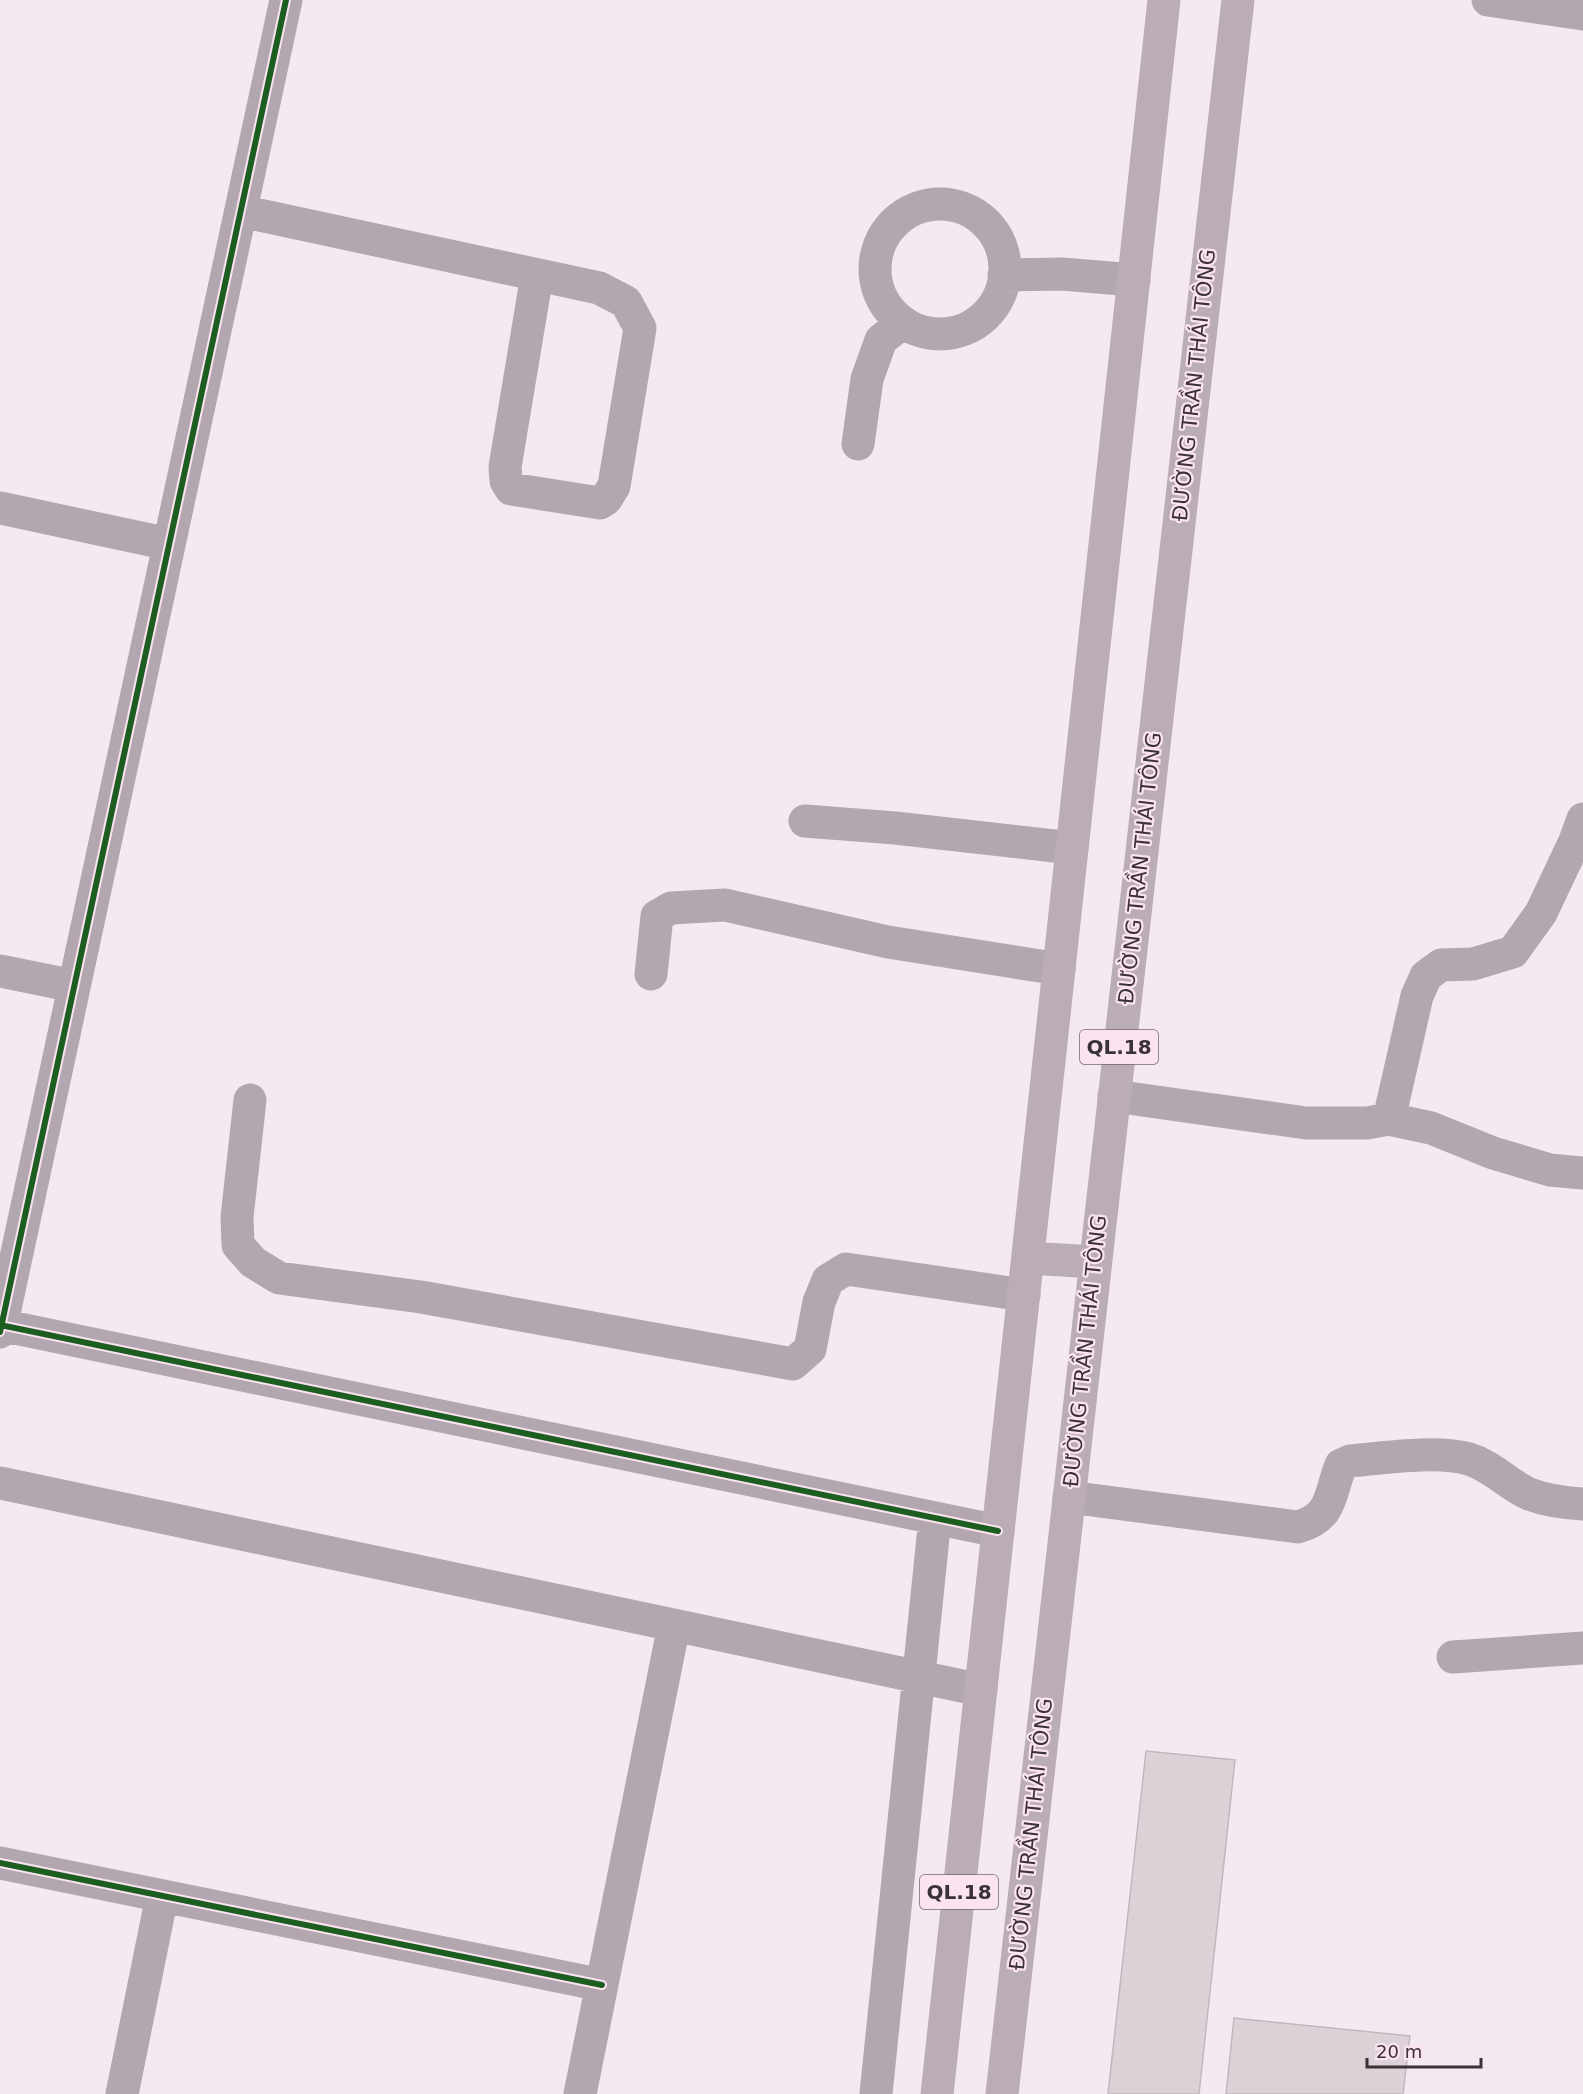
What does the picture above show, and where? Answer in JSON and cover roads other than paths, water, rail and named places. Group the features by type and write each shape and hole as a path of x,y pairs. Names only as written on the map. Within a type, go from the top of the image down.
{"highway":[{"name":"QL.18","path":"937,2094 1164,0"},
{"name":"ĐƯỜNG TRẦN THÁI TÔNG","path":"1002,2094 1238,0"},
{"path":"1028,1258 1095,1262"}],"street":[{"path":"286,0 0,1327 998,1530"},
{"path":"1488,0 1583,14"},
{"path":"943,203 961,207 978,216 991,228 1000,245 1005,263 1004,274 1004,282 998,299 988,315 956,333 937,334 919,331 902,322 889,310 879,294 875,275 876,256 882,239 893,224 907,212 925,205 943,203"},
{"path":"241,211 599,288 626,302 640,328 614,486 606,499 600,503 511,489 506,481 505,467 537,275"},
{"path":"1004,274 1062,274 1134,280"},
{"path":"858,444 867,379 881,340 902,322"},
{"path":"0,508 169,544"},
{"path":"1389,1119 1417,996 1426,976 1441,965 1473,964 1513,952 1541,913 1583,819"},
{"path":"805,821 895,828 1072,848"},
{"path":"651,974 657,916 671,908 725,905 888,942 1059,969"},
{"path":"0,970 74,986"},
{"path":"1114,1096 1306,1123 1367,1123 1389,1119 1431,1128 1493,1153 1550,1170 1583,1173"},
{"path":"250,1100 237,1217 238,1245 253,1262 279,1278 421,1297 793,1364 810,1349 819,1302 828,1280 846,1269 1024,1295"},
{"path":"1068,1497 1298,1527 1313,1523 1326,1509 1341,1465 1350,1461 1430,1455 1469,1459 1502,1475 1527,1493 1557,1503 1583,1504"},
{"path":"0,1483 981,1690"},
{"path":"876,2094 935,1518"},
{"path":"580,2094 674,1625"},
{"path":"1453,1657 1583,1648"},
{"path":"0,1863 602,1985"},
{"path":"122,2094 162,1896"}]}
